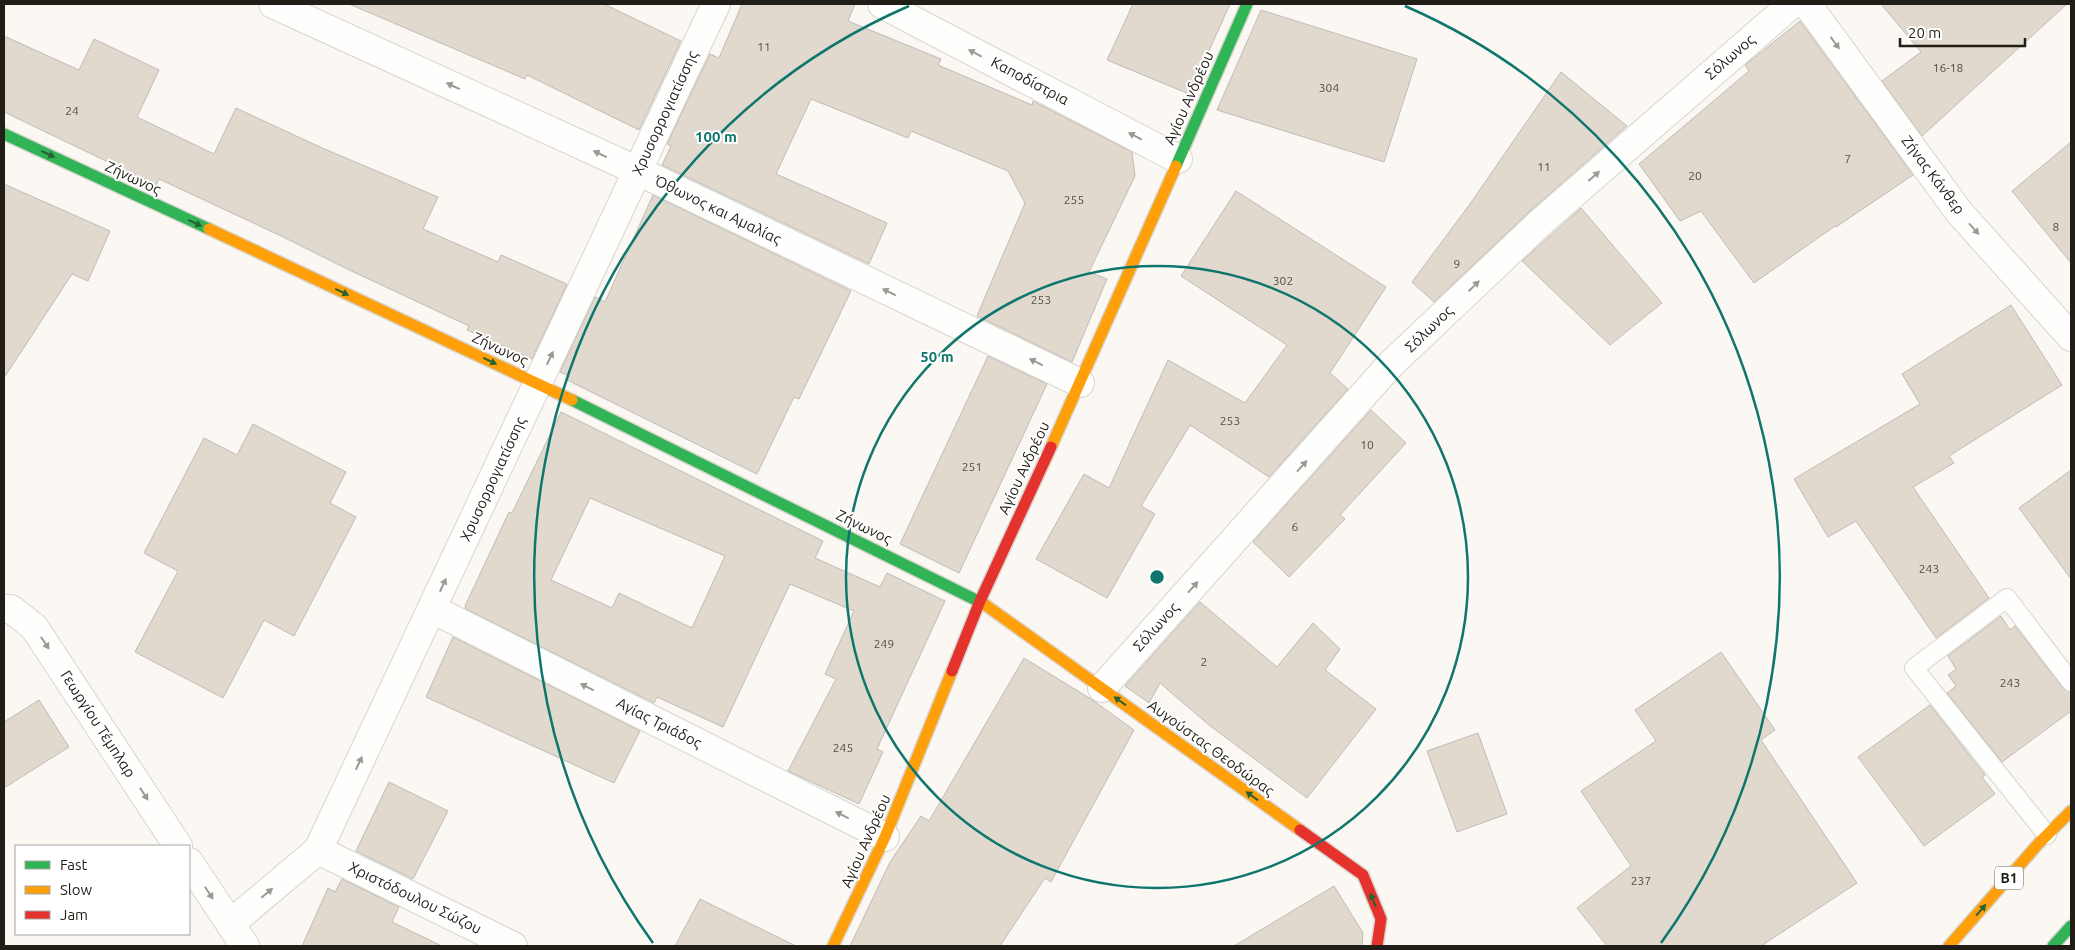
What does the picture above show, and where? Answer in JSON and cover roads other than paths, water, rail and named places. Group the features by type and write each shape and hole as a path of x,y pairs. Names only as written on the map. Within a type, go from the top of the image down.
{"street":[{"name":"Όθωνος και Αμαλίας","path":"273,4 638,171 1080,383"},
{"name":"Χρυσορρογιατίσσης","path":"237,935 318,850 716,4"},
{"name":"Καποδίστρια","path":"882,4 1178,159"},
{"name":"Αγίου Ανδρέου","path":"833,946 885,836 980,601 1080,383 1246,4"},
{"name":"Σόλωνος","path":"1102,688 1390,365 1541,222 1792,4"},
{"name":"Ζήνας Κάνθερ","path":"1807,4 1959,212 2071,337"},
{"name":"Ζήνωνος","path":"4,134 538,383 980,601"},
{"name":"Αυγούστας Θεοδώρας","path":"980,601 1362,875 1381,919 1377,946"},
{"name":"Γεωργίου Τέμπλαρ","path":"7,609 34,627 177,845"},
{"name":"Αγίας Τριάδος","path":"432,609 885,836"},
{"name":"B1","path":"1949,946 2047,835 2071,811"},
{"name":"Χριστόδουλου Σώζου","path":"318,850 513,946"},
{"path":"190,864 237,935"},
{"path":"2052,946 2071,926"}],"lane":[{"path":"2047,835 1914,668 2007,598 2071,682"}]}
